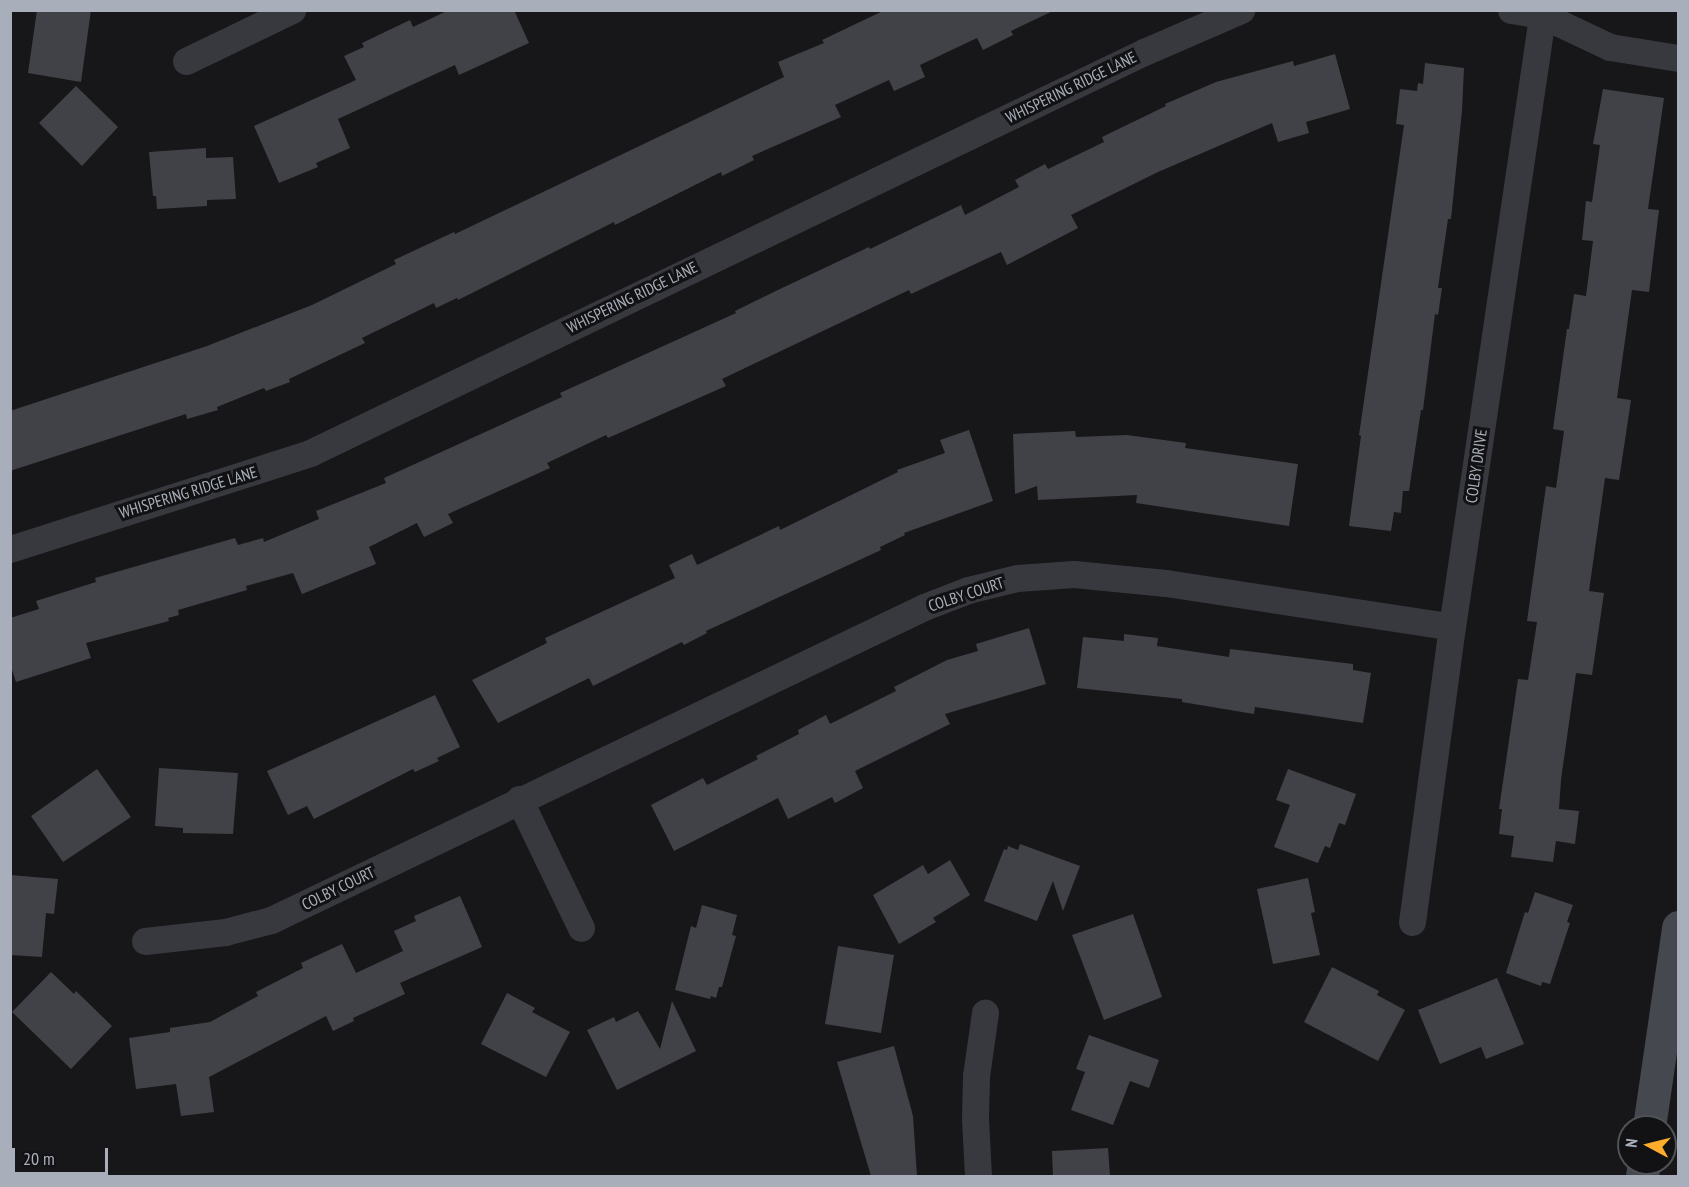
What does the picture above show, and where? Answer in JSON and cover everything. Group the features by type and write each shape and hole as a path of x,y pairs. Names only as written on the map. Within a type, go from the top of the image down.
{"main road":[{"path":"1651,1115 1678,927"}],"street":[{"path":"186,61 292,10"},
{"name":"WHISPERING RIDGE LANE","path":"10,549 310,453 1144,52 1240,10"},
{"path":"1511,10 1550,12 1610,47 1678,57"},
{"name":"COLBY DRIVE","path":"1412,922 1452,627 1550,12"},
{"name":"COLBY COURT","path":"145,940 225,932 271,920 519,799 924,607 968,590 1017,578 1074,574 1166,583 1452,627"},
{"path":"519,799 581,928"},
{"path":"978,1176 976,1087 985,1013"}],"building":[{"path":"37,10 91,10 81,82 28,73"},
{"path":"449,10 514,10 529,43 459,75 455,65 338,119 350,148 316,163 318,167 279,183 254,126 356,80 344,56 364,47 362,43 410,20 413,27"},
{"path":"885,10 1055,10 1011,31 1013,35 983,50 977,38 920,65 925,77 894,91 889,80 835,105 841,117 752,156 754,160 722,176 721,172 615,225 614,222 458,300 457,298 436,308 434,303 362,338 365,343 289,379 290,382 266,391 264,388 217,407 218,410 187,419 186,414 10,471 10,411 207,346 312,305 396,264 394,260 454,232 455,234 784,77 778,62 824,43 822,40"},
{"path":"1335,54 1350,109 1306,122 1309,133 1278,142 1272,123 1158,172 1071,215 1078,228 1007,265 1001,252 911,294 909,290 722,379 726,386 608,438 606,435 547,463 550,468 448,514 453,523 424,537 417,523 369,547 376,564 302,594 293,573 246,586 247,590 178,610 179,615 168,618 169,621 86,643 91,658 16,682 10,664 10,618 39,609 36,601 96,582 95,578 235,538 238,545 263,538 264,542 319,519 316,511 386,483 384,478 562,397 560,393 736,313 735,311 869,247 870,249 961,205 965,215 1019,187 1015,180 1045,164 1048,169 1104,142 1102,137 1166,106 1165,104 1216,82 1293,61 1294,66"},
{"path":"1425,63 1464,68 1462,111 1451,219 1448,219 1438,288 1442,288 1438,315 1435,314 1423,410 1421,410 1409,491 1403,491 1401,513 1394,512 1391,531 1349,526 1361,436 1359,435 1404,125 1396,124 1400,89 1417,91 1418,83 1423,84"},
{"path":"76,86 118,127 82,166 39,123"},
{"path":"1603,89 1664,98 1648,209 1659,210 1649,292 1632,290 1617,398 1631,400 1619,480 1605,478 1589,591 1604,593 1592,675 1576,673 1561,780 1559,809 1579,811 1575,844 1556,841 1553,862 1511,857 1514,836 1499,834 1502,809 1499,809 1518,679 1528,680 1537,622 1527,621 1546,486 1556,488 1564,431 1553,429 1567,329 1569,329 1574,294 1586,296 1593,241 1582,240 1586,201 1592,202 1600,145 1593,144"},
{"path":"206,148 206,158 233,157 236,199 207,200 207,206 157,209 156,196 153,196 149,152"},
{"path":"969,430 993,501 904,533 905,535 880,547 881,550 706,631 707,633 684,645 682,642 593,686 589,678 498,723 472,680 547,643 545,638 675,578 669,565 692,554 697,565 779,526 780,530 898,472 897,470 945,453 940,440"},
{"path":"1075,431 1076,437 1127,435 1186,443 1185,448 1298,464 1289,526 1136,503 1137,495 1038,500 1037,486 1015,494 1013,434"},
{"path":"1029,628 1046,684 945,714 950,724 855,771 863,788 835,803 832,797 788,819 778,798 674,851 651,805 703,778 707,785 758,759 756,756 799,734 798,730 826,715 830,724 896,691 894,687 947,660 978,651 976,644"},
{"path":"1124,634 1158,638 1157,646 1229,657 1230,649 1353,664 1353,670 1371,673 1363,723 1255,707 1254,714 1182,702 1182,699 1077,688 1083,637 1124,641"},
{"path":"435,695 460,747 437,758 439,761 415,772 413,769 314,819 307,806 288,815 267,771"},
{"path":"159,768 238,773 233,834 183,833 183,828 155,826"},
{"path":"97,769 131,817 63,862 31,816"},
{"path":"1288,769 1356,794 1345,825 1339,823 1330,848 1325,846 1318,863 1274,847 1290,805 1276,800"},
{"path":"1020,844 1080,866 1063,911 1053,881 1037,921 984,901 1004,849 1007,850 1008,846 1018,850"},
{"path":"950,860 970,895 933,918 936,922 899,944 873,895 923,865 928,874"},
{"path":"10,875 58,879 54,914 46,913 42,957 10,955"},
{"path":"1308,878 1315,912 1311,913 1320,955 1273,964 1257,889"},
{"path":"1535,892 1573,905 1567,922 1570,923 1550,984 1542,982 1541,986 1506,973 1525,912 1528,913"},
{"path":"460,896 482,947 400,983 405,994 353,1018 354,1021 333,1031 326,1016 209,1077 214,1112 181,1116 176,1084 136,1089 129,1038 170,1032 170,1028 210,1022 258,996 256,992 303,968 301,963 342,944 356,973 403,951 394,931 416,921 414,916"},
{"path":"702,905 737,915 732,935 736,936 722,987 719,987 716,998 711,996 710,999 675,990 691,926 696,928"},
{"path":"1133,914 1162,997 1104,1020 1072,935"},
{"path":"838,946 894,955 881,1033 825,1024"},
{"path":"1332,967 1379,991 1377,995 1405,1010 1378,1061 1304,1022"},
{"path":"51,972 74,994 76,991 112,1026 71,1069 12,1012"},
{"path":"1497,978 1524,1044 1486,1059 1481,1047 1440,1064 1418,1010"},
{"path":"507,993 535,1008 532,1012 570,1032 546,1077 481,1044"},
{"path":"672,1001 696,1051 617,1090 587,1030 614,1017 616,1022 638,1011 660,1049"},
{"path":"1089,1035 1159,1060 1149,1088 1130,1081 1113,1125 1071,1110 1085,1072 1076,1069"},
{"path":"894,1046 913,1116 917,1176 871,1176 837,1062"},
{"path":"1108,1148 1110,1176 1053,1176 1052,1151"}]}
